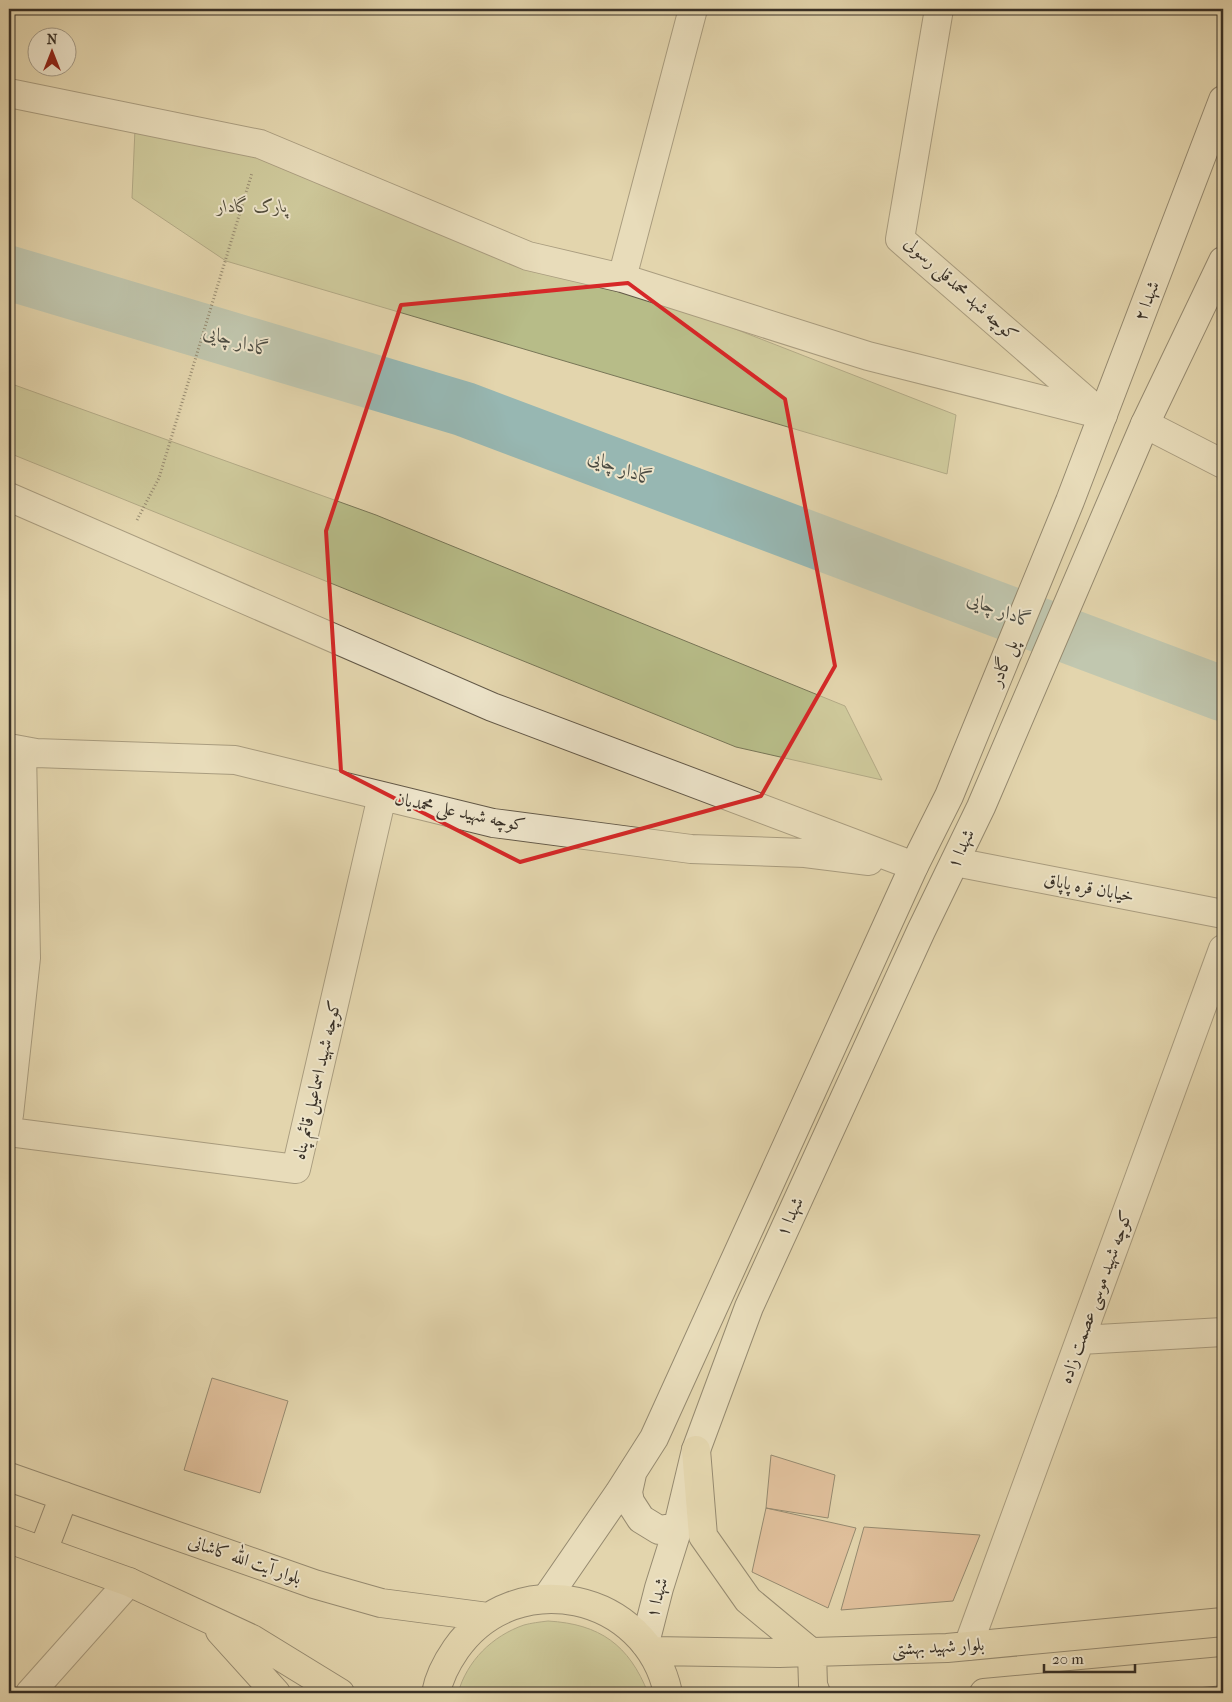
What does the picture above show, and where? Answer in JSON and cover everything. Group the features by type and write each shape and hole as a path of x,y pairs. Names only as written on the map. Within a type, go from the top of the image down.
{"main road":[{"path":"696,1450 703,1536 748,1600 812,1652 813,1685 816,1693"},
{"name":"بلوار آیت الله کاشانی","path":"9,1477 314,1584 381,1603 488,1617"},
{"path":"42,1551 64,1496"},
{"path":"9,1539 129,1582 252,1639 340,1693"},
{"path":"436,1693 447,1662 465,1636 488,1617 513,1606 546,1599 574,1601 601,1609 626,1623 648,1647 665,1678 668,1693"},
{"path":"210,1620 276,1693"},
{"name":"بلوار شهید بهشتی","path":"648,1647 812,1652 968,1646 1223,1622"},
{"path":"984,1693 1116,1687 1223,1671"}],"street":[{"path":"622,278 693,9"},
{"name":"کوچه شهد محمدقلی رسولی","path":"938,9 900,239 1103,415"},
{"path":"9,93 260,144 528,256 622,278 868,356 1103,415"},
{"name":"شهدا ۲","path":"1070,501 1223,100"},
{"path":"1223,261 1146,424 1223,464"},
{"name":"پل گادر","path":"980,807 1146,424"},
{"path":"9,497 492,707 914,866"},
{"name":"پل گادر","path":"949,796 1070,501"},
{"path":"9,1116 12,1065 26,958 16,750"},
{"name":"کوچه شهید علی محمدیان","path":"16,750 36,753 235,760 493,823 691,850 805,853 914,866"},
{"name":"کوچه شهید اسماعیل قائم پناه","path":"9,1132 296,1169 382,796"},
{"name":"شهدا ۱","path":"546,1599 632,1474 654,1438 914,866 949,796"},
{"name":"شهدا ۱","path":"648,1647 659,1588 678,1527 696,1450 749,1307 980,807"},
{"name":"خیابان قره پاپاق","path":"955,862 1223,914"},
{"name":"کوچه شهید موسی عصمت زاده","path":"968,1646 1223,949"},
{"path":"1080,1340 1223,1332"},
{"path":"632,1474 628,1492 630,1502 641,1519 660,1530 678,1527"},
{"path":"30,1693 129,1582"}],"path":[{"path":"123,547 159,478 237,226 260,144"}],"highlighted area":[{"path":"628,283 785,399 835,666 761,796 520,862 341,771 326,531 401,305"}],"green space":[{"name":"پارک گادار","path":"135,129 260,144 956,415 947,474 226,261 132,198"},
{"path":"9,383 376,515 845,706 882,780 736,747 9,453"},
{"path":"548,1621 583,1627 597,1632 610,1640 632,1662 648,1693 458,1693 462,1681 474,1660 491,1643 524,1625"}],"building":[{"path":"212,1378 288,1401 260,1493 184,1470"},
{"path":"771,1455 835,1475 828,1518 766,1508"},
{"path":"766,1508 856,1528 828,1608 752,1572"},
{"path":"864,1527 980,1535 953,1601 841,1610"}],"waterway":[{"name":"گادار چایی","path":"9,273 464,409 1223,694"}]}
